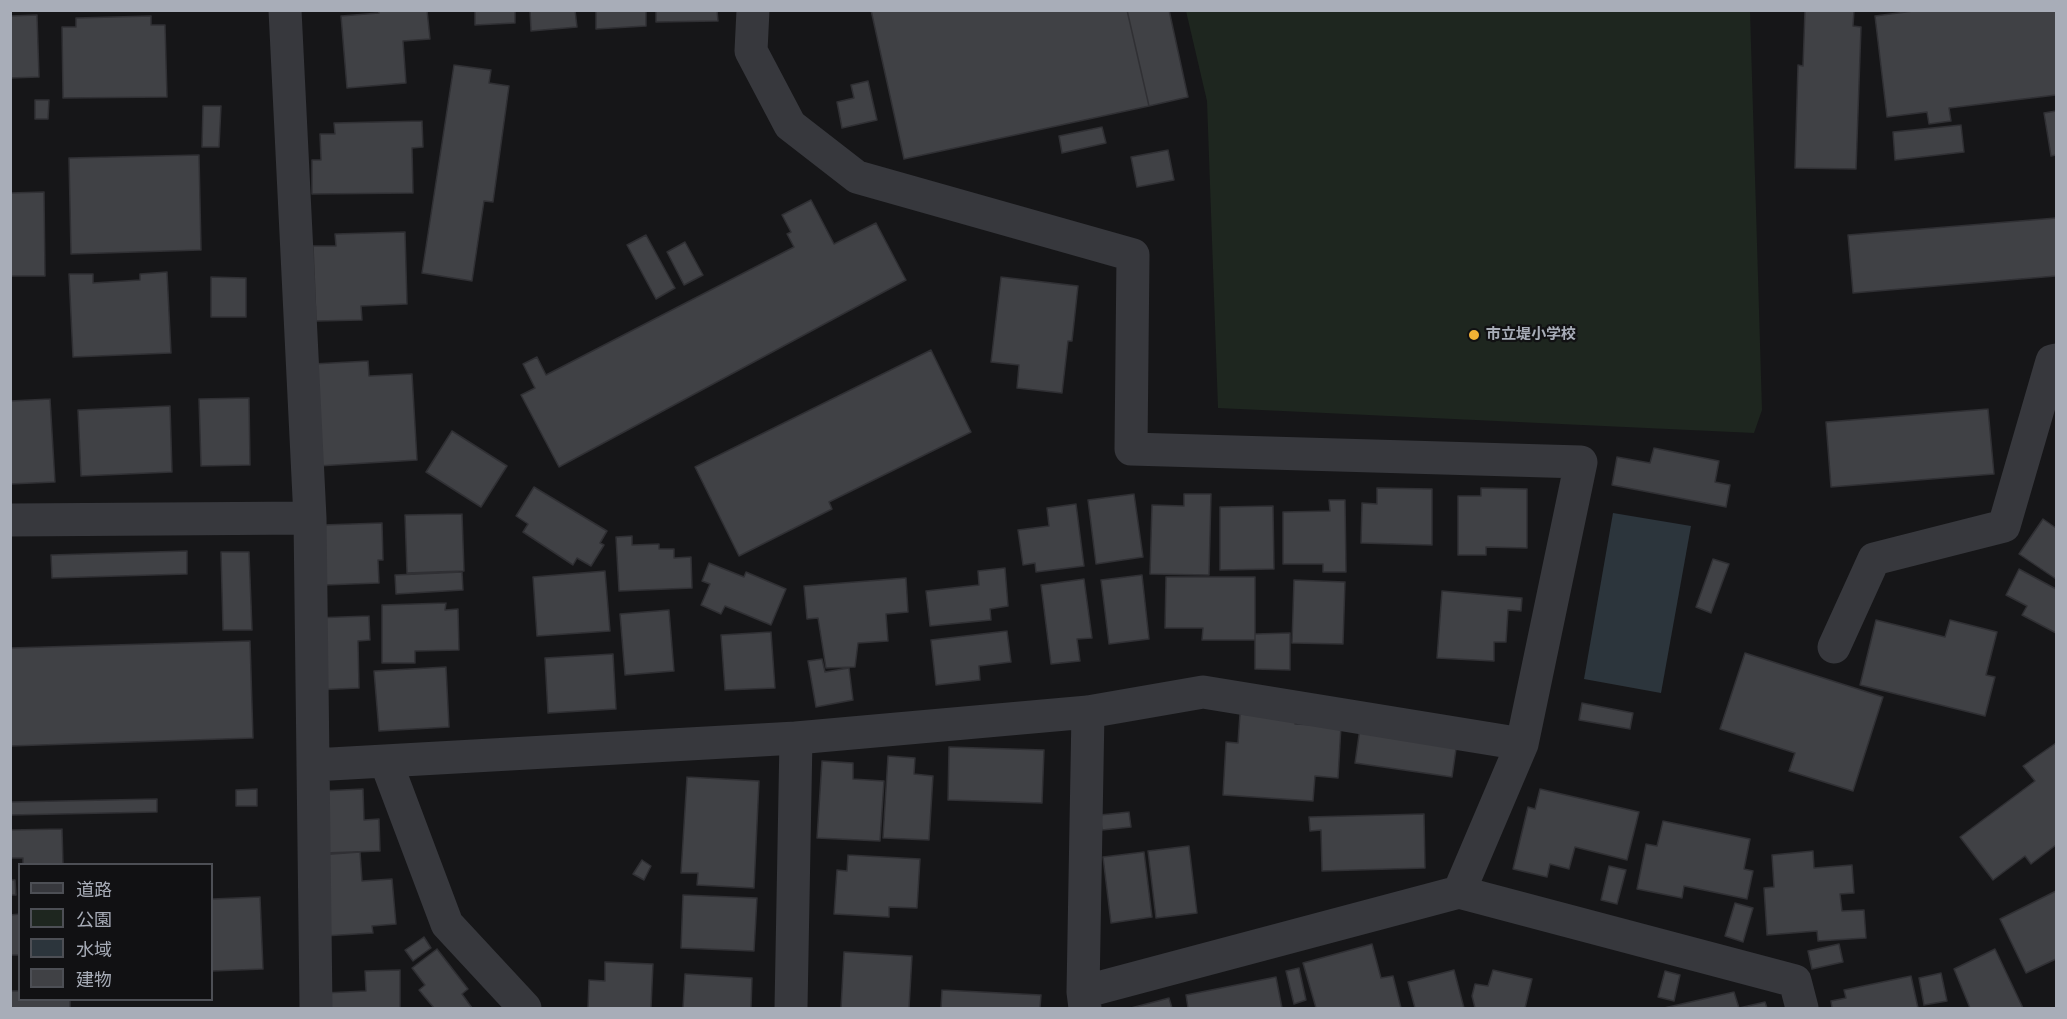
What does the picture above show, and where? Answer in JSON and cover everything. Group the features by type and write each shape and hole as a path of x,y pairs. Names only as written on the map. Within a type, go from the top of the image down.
{"street":[{"path":"285,10 310,518 316,1008"},
{"path":"753,10 751,51 790,125 857,177 1133,255 1131,449 1581,462 1522,744 1459,892"},
{"path":"1834,647 1874,559 2004,526 2052,361 2056,360"},
{"path":"10,520 310,518"},
{"path":"313,765 796,738 1088,712 1203,692 1522,744"},
{"path":"1088,712 1084,1000 1459,892 1795,981 1802,1008"},
{"path":"791,1008 796,738"},
{"path":"386,762 447,924 525,1008"}],"green space":[{"path":"1186,11 1750,11 1762,410 1754,433 1218,408 1207,101"}],"water":[{"path":"1613,513 1691,526 1661,693 1584,679"}],"building":[{"path":"378,10 427,10 430,39 403,41 406,83 347,88 341,16 379,13"},
{"path":"475,10 515,10 515,23 475,25"},
{"path":"530,10 575,10 577,27 531,31"},
{"path":"596,10 646,10 646,26 596,29"},
{"path":"656,10 717,10 718,21 656,22"},
{"path":"871,10 1127,10 1149,106 904,159"},
{"path":"1127,10 1169,10 1188,97 1149,106"},
{"path":"1805,10 1854,10 1853,26 1861,27 1856,169 1795,168 1798,65 1803,66"},
{"path":"1921,10 2056,10 2056,95 1949,108 1951,121 1929,124 1927,112 1887,117 1875,16"},
{"path":"37,15 39,77 10,78 10,16"},
{"path":"151,16 151,25 165,25 167,97 63,98 62,27 76,27 76,18"},
{"path":"454,65 491,70 489,83 509,86 493,202 484,201 472,281 422,273"},
{"path":"868,81 877,120 842,128 837,102 854,98 851,85"},
{"path":"35,100 49,100 48,119 35,119"},
{"path":"203,106 221,106 219,147 202,147"},
{"path":"2056,111 2056,155 2051,156 2044,113"},
{"path":"422,121 423,147 412,148 413,193 312,194 312,160 321,160 320,134 335,134 334,123"},
{"path":"1961,125 1964,152 1895,160 1893,132"},
{"path":"1102,127 1106,143 1062,153 1059,136"},
{"path":"1168,150 1174,180 1137,187 1131,157"},
{"path":"199,155 201,250 71,254 69,158"},
{"path":"44,192 45,276 10,276 10,193"},
{"path":"811,200 834,244 876,223 906,280 559,467 521,395 535,388 523,364 537,357 546,375 794,247 787,234 791,232 782,215"},
{"path":"2056,218 2056,276 1853,293 1848,235"},
{"path":"405,232 407,304 361,306 362,320 316,321 313,246 336,246 335,234"},
{"path":"646,235 675,288 656,299 627,245"},
{"path":"685,242 703,275 684,285 667,252"},
{"path":"167,272 171,353 73,357 69,274 93,274 93,283 140,280 140,274"},
{"path":"211,277 246,278 246,317 211,317"},
{"path":"1001,277 1078,286 1072,341 1068,341 1062,393 1017,388 1019,365 991,362"},
{"path":"931,350 971,432 829,502 832,509 739,556 695,467"},
{"path":"368,361 369,376 412,374 417,460 318,466 313,364"},
{"path":"249,398 250,465 201,466 199,399"},
{"path":"50,399 55,482 10,484 10,401"},
{"path":"170,406 172,472 81,476 78,410"},
{"path":"1988,409 1994,474 1831,487 1826,422"},
{"path":"452,431 507,466 481,507 426,472"},
{"path":"1654,448 1719,461 1715,482 1730,485 1726,507 1612,485 1617,457 1650,463"},
{"path":"534,487 607,531 600,543 604,545 591,566 577,558 573,565 523,532 528,524 516,516"},
{"path":"1377,488 1432,489 1432,545 1361,543 1362,503 1377,504"},
{"path":"1481,488 1527,489 1527,548 1486,547 1486,555 1458,555 1458,496 1481,496"},
{"path":"1134,494 1143,557 1096,564 1088,500"},
{"path":"1184,494 1211,494 1209,575 1150,574 1152,505 1184,506"},
{"path":"1329,500 1345,500 1346,572 1323,572 1323,564 1283,564 1283,512 1330,511"},
{"path":"1076,504 1084,566 1036,572 1035,563 1023,565 1018,530 1049,526 1047,508"},
{"path":"1273,506 1274,569 1220,570 1220,507"},
{"path":"462,514 464,571 407,573 405,515"},
{"path":"2043,519 2056,528 2056,579 2019,554"},
{"path":"382,523 383,560 378,560 379,583 324,585 322,525"},
{"path":"632,536 632,545 659,544 659,549 674,549 674,558 691,557 692,588 619,591 616,537"},
{"path":"187,551 187,574 52,578 51,555"},
{"path":"221,552 249,552 252,630 223,630"},
{"path":"1713,559 1729,564 1711,613 1696,607"},
{"path":"709,563 744,577 746,572 786,589 771,625 725,606 721,614 701,605 710,584 702,581"},
{"path":"1005,568 1008,606 990,609 991,620 930,626 926,591 979,585 978,571"},
{"path":"2019,569 2056,589 2056,633 2022,615 2027,606 2006,595"},
{"path":"605,571 610,631 537,636 533,577"},
{"path":"462,572 463,590 396,594 395,575"},
{"path":"1142,575 1149,639 1109,644 1101,580"},
{"path":"1166,577 1255,577 1255,640 1202,640 1203,628 1165,628"},
{"path":"906,578 908,612 886,614 888,641 858,643 855,667 826,668 818,618 807,619 804,586"},
{"path":"1084,579 1092,638 1077,639 1080,661 1051,664 1041,585"},
{"path":"1294,580 1345,582 1343,644 1292,643"},
{"path":"1442,591 1522,598 1521,611 1508,610 1506,642 1494,642 1494,661 1437,658"},
{"path":"446,603 445,610 458,609 459,650 415,651 415,663 382,663 382,605"},
{"path":"669,610 674,671 625,675 620,614"},
{"path":"369,616 370,640 358,641 359,688 315,690 312,618"},
{"path":"1876,620 1945,637 1950,620 1997,632 1986,675 1995,677 1985,716 1860,685"},
{"path":"1007,631 1011,662 979,666 980,680 936,685 931,640"},
{"path":"771,632 775,688 725,690 721,635"},
{"path":"1290,633 1290,670 1255,669 1255,634"},
{"path":"250,641 253,738 10,746 10,648"},
{"path":"1745,653 1883,697 1853,791 1789,771 1795,753 1720,729"},
{"path":"613,654 616,709 548,713 545,658"},
{"path":"822,659 825,672 849,668 853,700 816,707 808,661"},
{"path":"446,667 449,727 379,731 374,671"},
{"path":"1582,703 1633,713 1630,729 1579,720"},
{"path":"1240,714 1295,718 1295,724 1341,726 1338,778 1315,776 1313,801 1223,795 1226,742 1238,743"},
{"path":"1360,728 1457,742 1452,777 1355,763"},
{"path":"2056,743 2056,845 2031,864 2025,856 1993,880 1960,837 2035,781 2023,766"},
{"path":"949,747 1044,750 1042,803 948,800"},
{"path":"888,756 915,758 914,774 933,776 929,840 883,838"},
{"path":"822,761 853,763 853,779 884,781 880,841 817,838"},
{"path":"687,777 759,781 754,888 697,885 698,873 681,873"},
{"path":"257,789 257,806 236,806 236,790"},
{"path":"363,789 364,820 379,819 380,851 324,853 321,791"},
{"path":"1540,789 1639,812 1627,860 1575,847 1569,869 1550,864 1547,877 1513,869 1528,807 1535,809"},
{"path":"157,799 157,812 10,815 10,802"},
{"path":"1129,812 1131,827 1102,830 1100,815"},
{"path":"1424,814 1425,868 1322,871 1321,830 1310,831 1309,817"},
{"path":"1663,821 1750,839 1744,869 1753,871 1747,899 1684,886 1682,898 1637,889 1646,844 1657,846"},
{"path":"62,829 63,863 23,863 23,858 10,858 10,830"},
{"path":"1189,846 1197,913 1156,918 1148,851"},
{"path":"1813,851 1814,868 1852,865 1854,893 1840,894 1842,911 1864,910 1866,938 1818,941 1817,931 1767,935 1764,888 1774,887 1772,855"},
{"path":"360,852 362,881 392,879 396,924 372,926 373,933 324,936 318,855"},
{"path":"1144,852 1152,917 1111,923 1103,857"},
{"path":"848,855 920,859 917,908 889,907 889,917 834,914 837,870 847,871"},
{"path":"642,860 651,866 644,880 633,874"},
{"path":"1609,866 1626,870 1617,904 1601,900"},
{"path":"10,880 15,880 16,895 10,895"},
{"path":"2056,891 2056,959 2026,973 2000,919"},
{"path":"683,895 757,898 754,951 681,948"},
{"path":"260,897 263,969 213,971 213,899"},
{"path":"1735,903 1753,908 1743,942 1725,936"},
{"path":"18,914 18,955 10,955 10,915"},
{"path":"424,937 431,948 413,961 405,950"},
{"path":"1372,944 1381,978 1393,976 1401,1008 1316,1008 1303,963"},
{"path":"1839,944 1843,962 1812,969 1808,951"},
{"path":"437,949 468,989 462,994 472,1008 434,1008 419,990 425,985 412,968"},
{"path":"1995,949 2023,1008 1970,1008 1954,969"},
{"path":"844,952 912,956 909,1008 841,1008"},
{"path":"605,962 653,964 651,1008 588,1008 589,980 605,981"},
{"path":"1299,968 1306,1000 1294,1004 1286,971"},
{"path":"400,970 400,1008 324,1008 324,993 366,991 365,971"},
{"path":"1454,970 1464,1008 1415,1008 1408,982"},
{"path":"1493,970 1532,979 1525,1008 1475,1008 1472,996 1475,984 1488,986"},
{"path":"1665,971 1680,975 1674,1001 1658,997"},
{"path":"1941,973 1947,1001 1924,1005 1919,978"},
{"path":"685,974 752,978 751,1008 683,1008"},
{"path":"1911,976 1918,1008 1832,1008 1831,1001 1846,998 1844,990"},
{"path":"1276,977 1282,1008 1188,1008 1186,995"},
{"path":"942,990 1041,995 1040,1008 941,1008"},
{"path":"10,991 18,991 18,1001 70,1001 70,1008 10,1008"},
{"path":"1734,992 1739,1008 1664,1008"},
{"path":"1169,998 1172,1008 1131,1008"},
{"path":"1765,1002 1767,1008 1739,1008"}],"place":[{"name":"市立堤小学校","path":"1474,335"}]}
